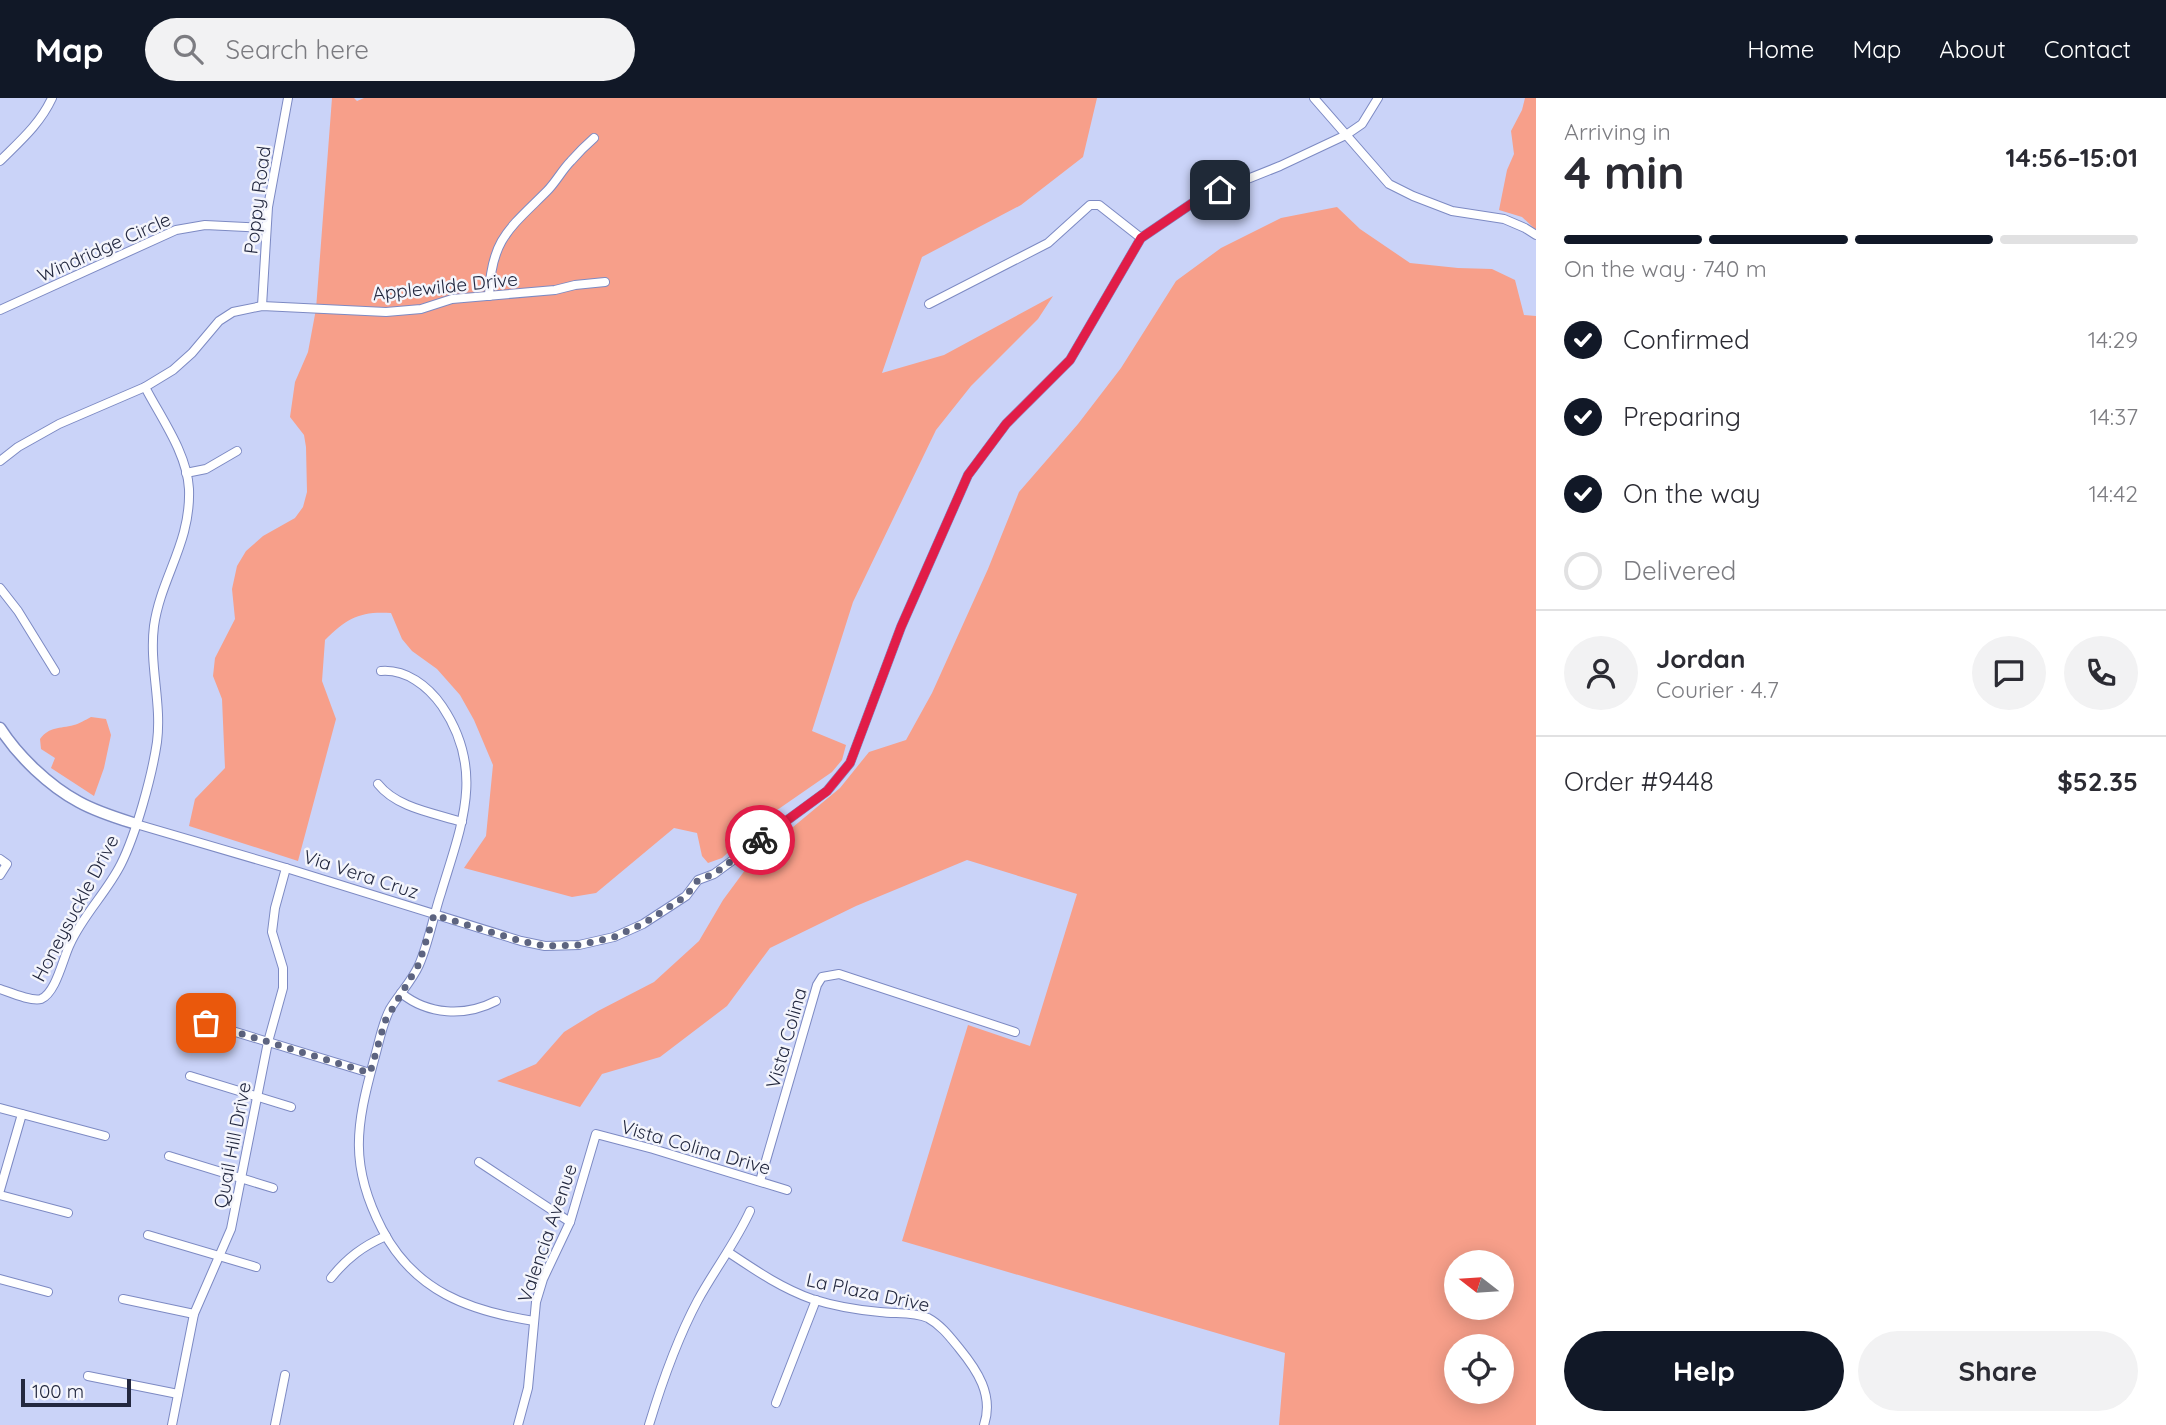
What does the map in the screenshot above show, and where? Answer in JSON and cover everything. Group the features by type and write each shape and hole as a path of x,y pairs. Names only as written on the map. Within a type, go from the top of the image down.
{"street":[{"path":"0,161 36,126 52,98"},
{"name":"Poppy Road","path":"262,306 266,228 288,98"},
{"path":"1314,98 1389,184 1452,211 1504,219 1536,235"},
{"name":"Via Vera Cruz","path":"0,728 36,769 79,802 136,824 434,915 545,946 579,945 614,937 643,924 686,896 698,880 714,874 827,791 850,763 901,627 968,475 1006,424 1070,360 1141,238 1200,198 1280,166 1346,135 1362,124 1378,98"},
{"path":"489,296 490,271 506,232 594,138"},
{"path":"929,304 1048,243 1090,205 1099,205 1141,238"},
{"name":"Windridge Circle","path":"0,310 176,230 205,225 266,228"},
{"name":"Applewilde Drive","path":"0,461 18,447 59,424 145,387 173,370 192,353 219,321 233,312 262,306 386,312 421,309 452,299 555,290 605,282"},
{"name":"Honeysuckle Drive","path":"0,989 34,1000 41,999 51,991 70,942 121,864 153,766 158,712 152,657 154,627 157,610 181,545 189,512 189,486 176,445 145,387"},
{"path":"186,473 206,469 237,451"},
{"path":"0,588 18,611 55,671"},
{"path":"381,671 405,674 418,681 438,700 452,721 465,758 468,783 462,822 419,964 385,1021 370,1073 361,1110 359,1160 362,1179 374,1213 386,1236 407,1265 427,1283 453,1300 473,1308 534,1321"},
{"path":"377,784 384,792 402,803 462,822"},
{"path":"0,859 7,864 0,875"},
{"name":"Quail Hill Drive","path":"172,1425 194,1314 231,1229 268,1042 284,988 283,968 272,932 275,908 286,868"},
{"name":"Vista Colina","path":"760,1181 817,985 822,977 839,974 1015,1032"},
{"path":"401,993 432,1009 456,1012 471,1011 496,1001"},
{"path":"193,1019 370,1073"},
{"path":"190,1076 291,1107"},
{"path":"0,1108 105,1136"},
{"path":"22,1114 0,1192 68,1213"},
{"name":"Vista Colina Drive","path":"596,1135 787,1190"},
{"name":"Valencia Avenue","path":"518,1425 528,1388 536,1302 543,1279 570,1222 596,1135"},
{"path":"169,1156 273,1188"},
{"path":"479,1162 570,1222"},
{"path":"649,1425 668,1366 698,1300 740,1233 750,1211"},
{"path":"148,1235 256,1267"},
{"path":"331,1278 355,1253 386,1236"},
{"name":"La Plaza Drive","path":"728,1252 775,1283 816,1300 841,1307 928,1318 944,1329 976,1370 986,1392 988,1406 984,1425"},
{"path":"0,1279 48,1292"},
{"path":"123,1298 194,1314"},
{"path":"776,1403 816,1300"},
{"path":"88,1376 178,1394"},
{"path":"275,1425 285,1376"}],"shaded area":[{"path":"332,98 354,98 357,101 364,98 1097,98 1083,157 1021,205 922,257 882,373 944,355 1053,296 1038,319 971,386 936,430 853,602 812,731 846,745 842,760 832,772 767,817 722,858 708,863 702,856 697,833 674,828 596,893 572,897 464,868 486,836 493,765 460,695 437,669 412,651 402,639 391,613 371,613 347,621 325,640 322,681 336,719 298,861 189,826 195,799 225,768 222,699 213,676 215,658 235,619 232,589 237,566 246,551 263,536 295,518 303,507 307,492 304,435 290,417 295,382 308,352 316,309"},
{"path":"1525,98 1536,98 1536,230 1522,217 1499,210 1507,170 1514,154 1511,131"},
{"path":"1337,207 1360,229 1410,263 1492,269 1515,280 1524,315 1536,316 1536,1425 1279,1425 1285,1353 902,1241 968,1025 1030,1046 1077,894 967,860 856,906 770,948 727,1006 660,1057 602,1074 580,1107 497,1081 536,1064 564,1032 654,982 699,941 723,900 751,862 840,788 869,752 906,740 932,693 988,569 1019,492 1078,424 1121,368 1176,281 1221,248 1281,218"},
{"path":"91,717 106,719 111,735 104,768 94,796 51,768 55,758 41,749 40,739 51,730"}],"way so far":[{"path":"206,1023 370,1073 385,1021 419,964 434,915 545,946 579,945 614,937 643,924 686,896 698,880 714,874 760,840"}],"route":[{"path":"760,840 827,791 850,763 901,627 968,475 1006,424 1070,360 1141,238 1200,198 1220,190"}]}
